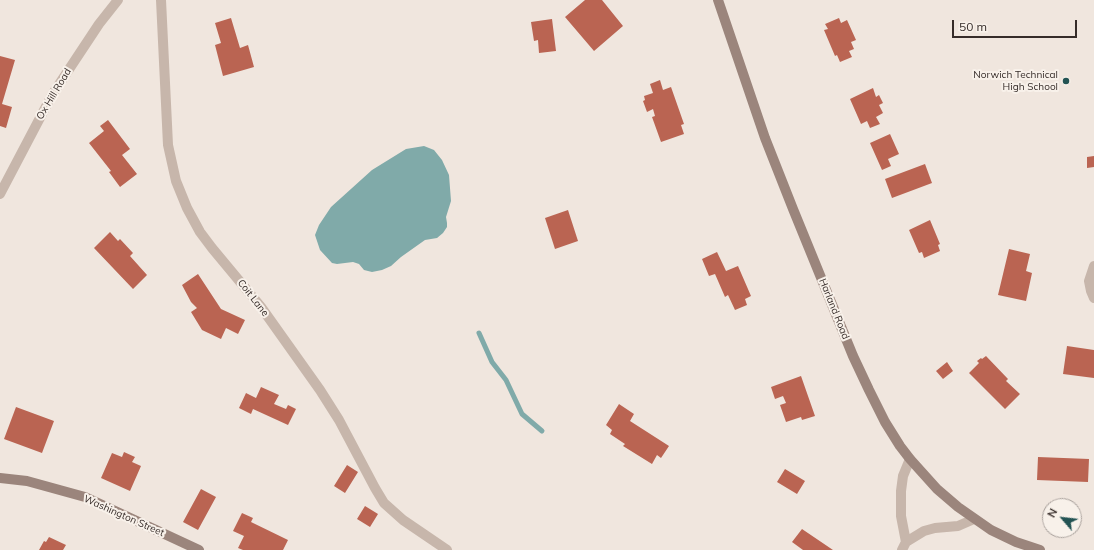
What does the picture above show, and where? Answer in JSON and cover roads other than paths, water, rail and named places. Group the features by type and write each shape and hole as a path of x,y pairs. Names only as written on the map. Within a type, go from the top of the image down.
{"main road":[{"name":"Harland Road","path":"718,0 765,138 853,356 880,412 896,440 910,459 938,489 958,507 974,519 1004,537 1040,550"},
{"name":"Washington Street","path":"0,478 27,481 84,497 198,550"}],"street":[{"name":"Ox Hill Road","path":"0,194 52,95 99,24 118,0"},
{"name":"Coit Lane","path":"161,0 168,145 176,181 186,208 200,232 260,307 320,390 349,437 379,496 396,515 447,550"},
{"path":"1094,266 1090,274 1089,281 1094,298"},
{"path":"904,546 900,516 901,491 903,476 910,459"},
{"path":"904,546 919,534 930,529 958,526 974,519"}],"water":[{"path":"424,146 434,150 442,160 449,175 451,201 446,217 447,227 443,233 437,238 425,240 391,266 382,270 372,272 364,270 359,264 353,262 337,264 332,263 320,250 315,235 319,225 331,207 372,170 406,149"}],"waterway":[{"path":"479,333 492,362 506,380 522,414 542,431"}],"place":[{"name":"Norwich Technical High School","path":"1066,81"}]}
